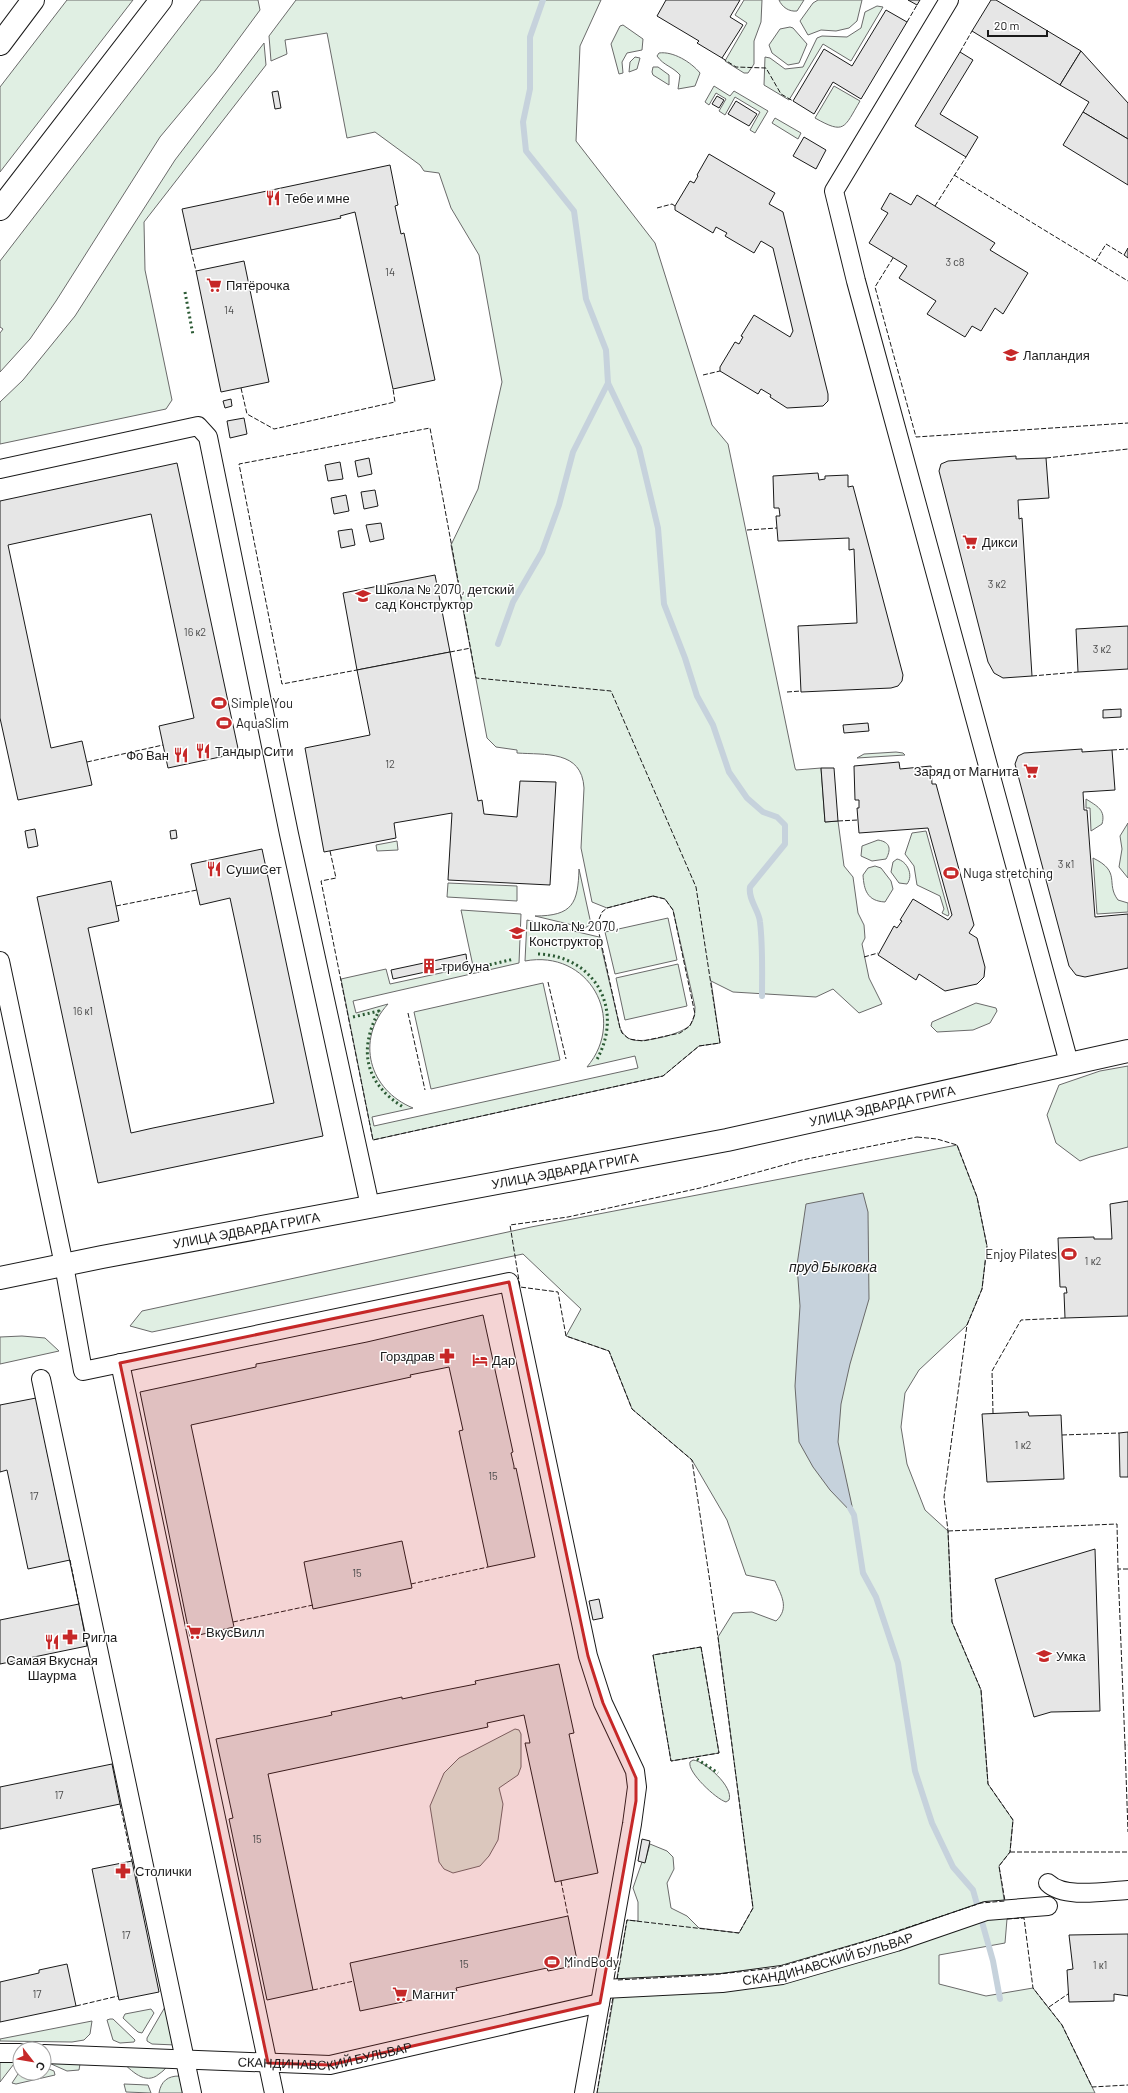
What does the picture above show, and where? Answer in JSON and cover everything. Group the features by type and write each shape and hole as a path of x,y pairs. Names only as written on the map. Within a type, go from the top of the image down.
{"street":[{"path":"0,44 33,0"},
{"path":"0,209 161,0"},
{"path":"949,0 834,191 856,281 1069,1063"},
{"path":"0,469 198,426 208,437 215,465 292,848 370,1206"},
{"path":"0,961 64,1265 83,1371 509,1282 588,1656 601,1697 630,1759 636,1778 636,1801 584,2093"},
{"name":"УЛИЦА ЭДВАРДА ГРИГА","path":"0,1278 370,1206 727,1140 1128,1051"},
{"path":"120,1363 274,2093"},
{"path":"41,1379 192,2093"},
{"path":"1048,1883 1057,1889 1069,1892 1128,1890"},
{"name":"СКАНДИНАВСКИЙ БУЛЬВАР","path":"52,2054 330,2065 602,1996 782,1975 896,1942 979,1913 1048,1906"},
{"path":"0,2053 12,2053"}],"highlighted area":[{"path":"509,1282 588,1656 603,1703 636,1778 636,1801 600,2003 330,2065 268,2063 120,1363"}],"green space":[{"path":"67,0 133,0 0,172 0,87"},
{"path":"201,0 258,0 260,10 215,71 160,137 56,301 30,339 0,372 0,333 3,329 0,327 0,261"},
{"path":"296,0 601,0 580,46 576,141 655,243 712,425 728,444 795,768 796,770 821,768 825,822 838,821 844,866 853,877 858,913 864,925 865,938 862,944 869,978 882,1004 859,1013 833,989 816,997 733,992 711,981 720,1043 699,1046 663,1076 373,1140 341,979 386,969 390,984 473,966 461,910 521,914 519,963 353,1001 356,1013 388,1004 378,1018 372,1033 370,1048 372,1063 377,1077 386,1089 398,1100 413,1108 372,1117 374,1126 638,1068 635,1056 587,1067 599,1048 603,1028 602,1009 595,991 583,976 567,966 547,960 525,961 527,920 599,937 620,1028 628,1038 638,1041 663,1037 680,1032 690,1025 694,1017 695,1007 673,910 665,899 653,896 607,908 592,902 581,848 584,788 582,776 577,767 560,757 517,753 517,750 496,747 487,738 451,545 478,489 502,382 479,255 451,208 439,173 424,171 420,165 375,132 347,138 327,33 285,40 287,54 271,61 269,36"},
{"path":"744,0 762,0 761,22 754,41 754,64 748,73 744,73 725,61 747,23 735,15"},
{"path":"779,0 804,0 797,11 791,11 782,5"},
{"path":"818,0 862,0 857,21 849,28 836,31 821,30 808,35 800,21 813,3"},
{"path":"877,6 883,7 851,61 823,44 789,100 764,85 765,57 770,58 785,69 803,67 817,38 822,36 847,37 861,28 865,12"},
{"path":"623,25 643,39 642,50 627,53 622,62 623,73 619,74 611,44 620,26"},
{"path":"790,27 793,28 807,44 799,63 788,65 772,53 769,45 780,29"},
{"path":"264,43 266,65 144,222 145,270 172,400 166,409 0,444 0,402 23,380 75,316 175,160"},
{"path":"659,53 670,54 681,58 696,69 700,73 695,86 678,89 680,75 657,56"},
{"path":"635,57 640,58 637,69 629,72 630,62"},
{"path":"653,67 658,67 669,75 669,85 653,75"},
{"path":"714,86 730,96 734,91 768,111 755,133 750,130 760,112 735,97 725,115 719,111 726,99 716,93 709,105 705,102"},
{"path":"834,86 860,101 847,123 838,127 832,126 815,118"},
{"path":"775,118 801,133 798,139 772,123"},
{"path":"903,753 905,755 857,758 864,754"},
{"path":"1086,799 1100,809 1103,815 1102,824 1091,831 1090,808 1086,808"},
{"path":"1128,823 1128,878 1119,867 1122,849 1120,836"},
{"path":"926,831 949,914 948,916 942,913 944,909 940,896 917,885 914,866 905,854 912,833"},
{"path":"878,840 882,841 889,847 889,853 886,859 872,861 861,856 862,846"},
{"path":"397,841 398,850 377,851 376,845"},
{"path":"1093,858 1107,868 1112,878 1114,894 1118,900 1128,903 1128,912 1097,914"},
{"path":"897,859 904,862 910,873 907,884 899,883 891,872 893,862"},
{"path":"875,866 881,868 891,881 893,889 885,902 870,897 864,885 863,875 868,868"},
{"path":"579,869 591,924 585,928 535,916 558,913 571,905 575,899 577,891"},
{"path":"448,883 517,886 517,901 447,897"},
{"path":"668,918 677,960 615,974 605,932"},
{"path":"678,964 687,1006 625,1020 616,978"},
{"path":"543,983 560,1060 431,1089 414,1012"},
{"path":"976,1003 996,1008 997,1011 990,1023 973,1030 937,1032 931,1026 932,1022"},
{"path":"1128,1066 1128,1147 1080,1161 1056,1143 1047,1115 1059,1085 1100,1071"},
{"path":"957,1145 977,1197 987,1246 982,1289 967,1325 919,1370 905,1393 901,1427 907,1464 925,1510 948,1531 952,1622 981,1690 988,1784 1013,1820 1010,1852 999,1866 1007,1919 1005,1943 939,1955 939,1984 986,1996 1033,1988 1062,2025 1095,2093 597,2093 627,1920 638,1921 638,1902 633,1888 642,1862 645,1862 650,1844 667,1851 673,1857 674,1869 667,1883 671,1908 687,1916 699,1928 739,1933 753,1908 718,1637 733,1613 752,1612 776,1621 783,1611 783,1601 775,1581 746,1575 727,1520 692,1460 632,1409 609,1351 566,1336 581,1309 523,1254 152,1332 130,1326 142,1311 531,1227"},
{"path":"22,1336 45,1338 59,1351 0,1364 0,1337"},
{"path":"701,1647 719,1753 671,1761 653,1655"},
{"path":"515,1729 519,1730 521,1734 521,1767 518,1775 499,1788 503,1804 498,1840 489,1856 480,1866 453,1873 444,1869 439,1862 430,1806 444,1773 459,1758"},
{"path":"693,1760 698,1761 711,1770 723,1782 727,1788 729,1800 726,1802 721,1800 703,1785 690,1766 690,1762"},
{"path":"165,2007 176,2045 152,2044 147,2041 147,2038"},
{"path":"151,2009 154,2013 142,2033 138,2032 123,2018 125,2014"},
{"path":"113,2019 135,2040 134,2042 120,2043 113,2040 107,2020"},
{"path":"92,2021 90,2034 84,2040 72,2042 0,2041 0,2039"},
{"path":"0,2059 12,2060 12,2066 0,2082"},
{"path":"121,2061 167,2065 165,2069 154,2077 143,2078 129,2069"},
{"path":"52,2063 80,2064 79,2070 67,2071"},
{"path":"52,2070 54,2071 55,2075 52,2076"},
{"path":"179,2076 194,2093 159,2093 163,2082 168,2078"},
{"path":"13,2081 29,2081 16,2084 12,2083"},
{"path":"124,2084 148,2085 151,2093 126,2092"}],"water":[{"name":"пруд Быковка","path":"863,1193 868,1212 869,1299 850,1364 841,1404 838,1442 854,1515 830,1490 813,1467 799,1442 795,1386 800,1306 797,1265 806,1204"}],"building":[{"path":"666,0 740,0 730,17 743,25 722,58 697,43 699,41 657,16"},
{"path":"908,0 920,0 917,5"},
{"path":"991,0 996,0 1081,51 1060,85 972,31"},
{"path":"886,10 907,22 861,99 833,82 814,114 793,101 824,49 852,66"},
{"path":"1081,51 1128,103 1128,139 1083,112 1089,102 1060,85"},
{"path":"960,52 973,60 940,114 978,137 966,157 915,126"},
{"path":"278,91 281,108 275,109 272,92"},
{"path":"717,96 724,100 719,108 712,104"},
{"path":"736,101 757,114 749,126 728,114"},
{"path":"1083,112 1128,139 1128,185 1063,145"},
{"path":"804,137 826,150 816,169 793,156"},
{"path":"709,154 775,193 769,204 783,212 828,394 828,401 823,406 787,408 761,389 758,394 720,371 720,367 735,342 739,344 743,337 741,336 754,315 790,337 793,331 773,248 761,241 754,253 725,236 727,233 716,227 713,233 675,210 675,206 690,181 694,183"},
{"path":"390,165 398,205 395,206 401,234 404,233 435,380 393,389 355,212 340,216 341,218 191,250 182,209"},
{"path":"890,193 911,205 917,195 995,243 990,250 1028,273 1003,314 995,308 981,331 972,326 965,337 927,314 936,301 899,278 907,266 869,243 888,213 881,209"},
{"path":"1128,248 1128,258 1124,255"},
{"path":"244,261 269,382 221,392 196,271"},
{"path":"231,399 232,406 225,408 223,401"},
{"path":"244,418 247,434 230,438 227,421"},
{"path":"1016,456 1016,459 1046,458 1049,498 1018,500 1019,519 1022,518 1032,676 1003,678 994,673 988,662 939,471 941,464 948,461"},
{"path":"369,458 372,474 358,477 355,461"},
{"path":"340,462 343,479 328,481 325,465"},
{"path":"177,463 239,753 168,768 159,726 194,718 151,514 8,545 51,748 82,741 92,785 18,800 0,718 0,501"},
{"path":"818,473 819,480 825,479 825,476 848,475 848,487 853,486 903,675 902,681 898,686 891,688 801,692 798,626 857,623 854,549 849,550 849,538 778,541 776,516 780,516 779,508 774,508 773,476"},
{"path":"375,490 378,506 364,509 361,492"},
{"path":"346,495 349,511 334,514 331,498"},
{"path":"381,523 384,539 370,542 366,525"},
{"path":"352,529 355,545 341,548 338,531"},
{"path":"435,575 450,652 357,670 343,593"},
{"path":"1128,626 1128,669 1078,672 1076,629"},
{"path":"450,652 478,801 482,800 484,814 517,817 520,781 556,782 550,885 448,880 452,813 394,823 396,838 324,852 305,748 370,735 357,670"},
{"path":"1121,709 1121,717 1103,718 1103,710"},
{"path":"868,723 869,731 844,733 843,725"},
{"path":"1082,749 1082,752 1112,750 1115,790 1083,792 1084,810 1087,810 1095,917 1128,914 1128,968 1085,977 1076,975 1069,966 1015,764 1018,756 1024,753"},
{"path":"899,762 900,769 931,766 932,784 936,784 974,925 969,933 977,938 985,967 984,977 977,984 945,991 919,974 916,980 878,955 894,926 897,928 902,921 900,920 913,899 948,920 952,915 928,828 859,833 857,808 859,808 859,800 855,800 854,766"},
{"path":"821,768 834,768 838,821 825,822"},
{"path":"35,829 38,846 28,848 25,831"},
{"path":"176,830 177,838 171,839 170,831"},
{"path":"262,849 323,1136 98,1183 37,897 111,881 119,921 88,928 131,1133 274,1103 230,898 200,905 191,864"},
{"name":"трибуна","path":"466,954 467,963 393,979 391,970"},
{"path":"1128,1201 1128,1316 1065,1318 1064,1293 1067,1293 1066,1287 1060,1287 1058,1238 1094,1237 1094,1239 1112,1239 1110,1204"},
{"path":"483,1315 513,1452 511,1453 514,1469 516,1468 535,1557 488,1567 459,1431 463,1430 449,1367 410,1375 411,1377 191,1425 234,1627 190,1637 140,1392 256,1367 256,1364 367,1342"},
{"path":"36,1398 70,1560 28,1569 7,1470 0,1472 0,1405"},
{"path":"1028,1412 1029,1416 1061,1415 1064,1479 987,1482 982,1414"},
{"path":"1128,1432 1128,1477 1120,1477 1119,1433"},
{"path":"402,1541 412,1588 313,1609 304,1562"},
{"path":"1095,1549 1100,1711 1051,1712 1034,1717 995,1579"},
{"path":"599,1599 603,1618 593,1620 589,1601"},
{"path":"79,1604 87,1646 0,1664 0,1620"},
{"path":"559,1664 574,1733 569,1734 598,1873 555,1882 525,1743 530,1743 524,1715 487,1723 488,1727 268,1774 313,1990 267,2000 229,1819 233,1818 216,1739 328,1716 332,1715 331,1712 402,1697 402,1699 476,1684 475,1681"},
{"path":"112,1764 120,1804 0,1829 0,1787"},
{"path":"642,1839 650,1841 645,1863 638,1861"},
{"path":"132,1861 159,1992 119,2000 92,1869"},
{"path":"568,1916 578,1965 548,1971 547,1968 456,1988 457,1991 360,2011 350,1963"},
{"path":"1128,1934 1128,1996 1114,1994 1114,2001 1069,2002 1067,1970 1073,1969 1069,1935"},
{"path":"67,1964 76,2006 0,2022 0,1982 39,1973 39,1970"}],"waterway":[{"path":"543,0 530,37 530,89 523,122 526,151 574,211 586,299 606,350 608,383 639,448 658,528 664,604 685,658 697,696 713,725 729,772 747,798 763,812 777,817 785,825 785,844 750,887 752,901 758,913 760,922 762,950 762,996"},
{"path":"498,644 513,602 542,552 559,505 573,452 608,383"},
{"path":"850,1508 854,1515 863,1573 876,1597 898,1663 915,1771 932,1823 953,1867 973,1890 993,1961 1000,1999"}],"hedge":[{"path":"185,292 193,335"},
{"path":"538,954 558,957 576,965 589,976 600,990 606,1006 607,1023 604,1042 596,1061"},
{"path":"480,967 514,959"},
{"path":"353,1017 379,1011 372,1025 369,1039 367,1052 369,1065 373,1076 380,1087 390,1098 403,1107"},
{"path":"697,1759 718,1773"}],"fence":[{"path":"907,22 917,5"},
{"path":"960,52 972,31"},
{"path":"722,58 736,67 766,68 781,94 793,101"},
{"path":"935,206 966,157"},
{"path":"954,175 1128,281"},
{"path":"657,208 672,204 675,206"},
{"path":"1095,262 1106,244 1124,255"},
{"path":"191,250 196,271"},
{"path":"893,258 875,287 916,437 1128,423"},
{"path":"703,375 720,371"},
{"path":"241,388 247,414 274,429 395,402 393,389"},
{"path":"330,851 336,878 321,881 373,1140 663,1076 699,1046 720,1043 696,887 611,691 476,678 430,428 239,464 282,684 357,670"},
{"path":"1046,458 1128,449"},
{"path":"747,530 777,528"},
{"path":"450,652 471,648"},
{"path":"1032,676 1078,672"},
{"path":"787,692 801,691"},
{"path":"87,762 163,745"},
{"path":"1112,750 1128,749"},
{"path":"838,821 858,820"},
{"path":"116,906 197,890"},
{"path":"653,896 665,899 673,910 695,1014 690,1026 680,1033 643,1041 629,1039 622,1033 620,1028 597,924 602,912 607,908 653,896"},
{"path":"864,957 878,953"},
{"path":"548,982 566,1059"},
{"path":"408,1013 425,1090"},
{"path":"917,1137 937,1139 957,1145 977,1197 987,1246 982,1289 967,1325 944,1497 948,1531 952,1622 981,1690 988,1784 1013,1820 1010,1852 999,1866 1005,1901 981,1903 867,1941 775,1968 710,1975 617,1980 627,1920 739,1933 753,1908 718,1637 692,1460 632,1409 609,1351 566,1336 558,1292 520,1287 510,1225 568,1217 700,1188 802,1160 917,1137"},
{"path":"993,1413 992,1371 1021,1320 1065,1318"},
{"path":"1062,1435 1119,1433"},
{"path":"948,1531 1117,1524 1118,1569"},
{"path":"70,1560 79,1604"},
{"path":"411,1584 488,1567"},
{"path":"1128,1569 1118,1569 1125,1745 1128,1745"},
{"path":"233,1622 313,1605"},
{"path":"701,1647 719,1753 671,1761 653,1655 701,1647"},
{"path":"1125,1745 1128,1832"},
{"path":"120,1804 132,1861"},
{"path":"1010,1852 1128,1852"},
{"path":"561,1881 568,1916"},
{"path":"1007,1919 1024,1918 1033,1988 1062,2025 1092,2087 1128,2085"},
{"path":"313,1990 354,1981"},
{"path":"1049,2007 1068,1994"},
{"path":"76,2006 118,1996"},
{"path":"597,2093 613,1997"}],"place":[{"name":"Тебе и мне","path":"273,198"},
{"name":"Пятёрочка","path":"214,285"},
{"name":"Лапландия","path":"1011,355"},
{"name":"Дикси","path":"970,542"},
{"name":"Школа № 2070, детский сад Конструктор","path":"363,596"},
{"name":"Simple You","path":"219,703"},
{"name":"AquaSlim","path":"224,723"},
{"name":"Тандыр Сити","path":"203,751"},
{"name":"Фо Ван","path":"181,755"},
{"name":"Заряд от Магнита","path":"1031,771"},
{"name":"СушиСет","path":"214,869"},
{"name":"Nuga stretching","path":"951,873"},
{"name":"Школа № 2070, Конструктор","path":"517,933"},
{"name":"трибуна","path":"429,966"},
{"name":"Enjoy Pilates","path":"1069,1254"},
{"name":"Горздрав","path":"447,1356"},
{"name":"Дар","path":"480,1360"},
{"name":"ВкусВилл","path":"194,1632"},
{"name":"Ригла","path":"70,1637"},
{"name":"Самая Вкусная Шаурма","path":"52,1642"},
{"name":"Умка","path":"1044,1656"},
{"name":"Столички","path":"123,1871"},
{"name":"MindBody","path":"552,1962"},
{"name":"Магнит","path":"400,1994"}]}
